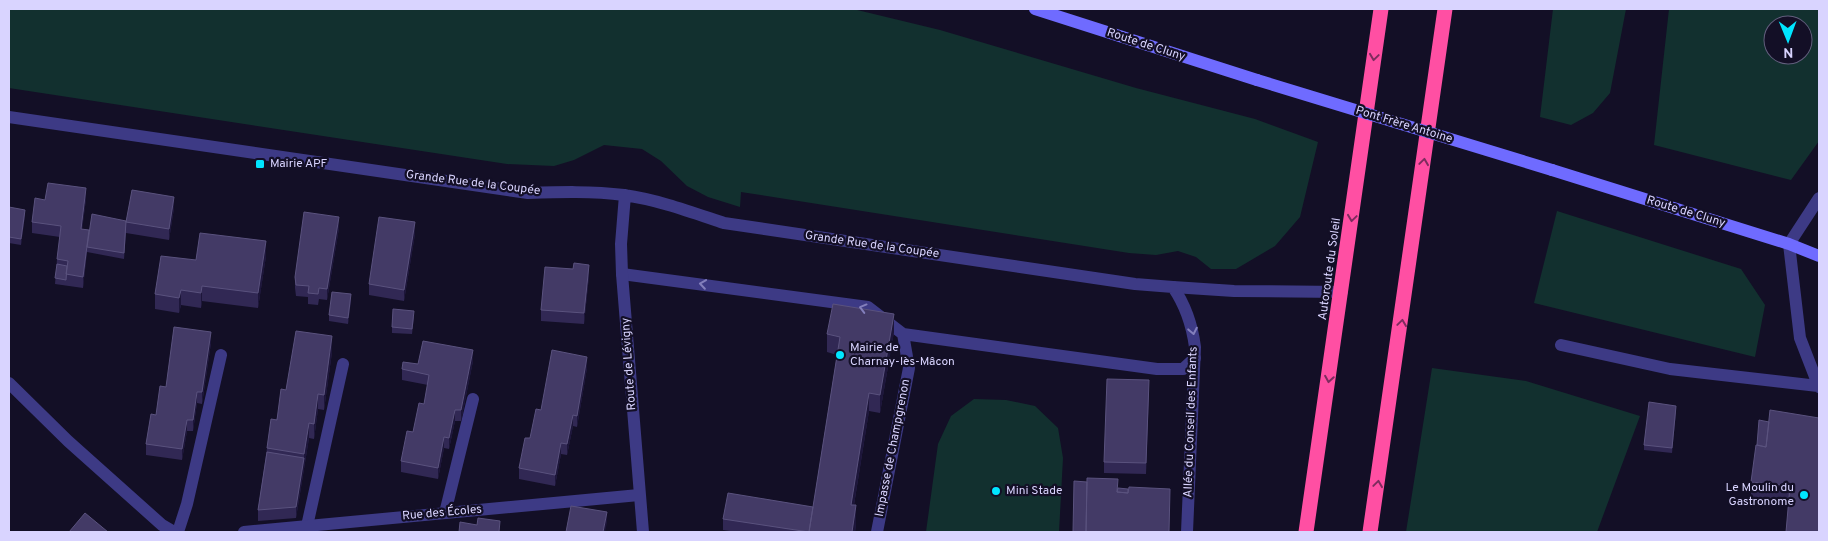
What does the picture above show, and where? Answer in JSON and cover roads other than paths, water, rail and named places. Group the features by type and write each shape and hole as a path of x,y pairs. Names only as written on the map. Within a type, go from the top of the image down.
{"highway":[{"name":"Autoroute du Soleil","path":"1306,532 1342,292 1381,9"},
{"path":"1370,532 1445,9"}],"main road":[{"name":"Route de Cluny","path":"1035,9 1257,80"},
{"name":"Pont Frère Antoine","path":"1257,80 1552,170"},
{"name":"Route de Cluny","path":"1552,170 1790,244 1819,256"}],"street":[{"name":"Grande Rue de la Coupée","path":"9,117 528,193 578,192 625,195 671,205 724,223 1135,284 1234,291 1342,292"},
{"name":"Route de Lévigny","path":"625,195 621,244 622,274 642,532"},
{"path":"1561,345 1670,369 1819,386 1800,338 1790,244 1819,198"},
{"path":"622,274 868,307 904,334 1157,369 1183,369 1195,358"},
{"name":"Allée du Conseil des Enfants","path":"1173,287 1185,304 1192,326 1195,358 1187,532"},
{"name":"Impasse de Champgrenon","path":"877,532 909,368 904,334"},
{"path":"9,383 160,528 176,532 187,504 221,355"},
{"path":"307,526 343,364"},
{"path":"445,513 473,399"},
{"name":"Rue des Écoles","path":"244,532 639,495"}],"place":[{"name":"Mairie APF","path":"260,164"},
{"name":"Mairie de Charnay-lès-Mâcon","path":"840,355"},
{"name":"Mini Stade","path":"996,491"},
{"name":"Le Moulin du Gastronome","path":"1804,495"}]}
